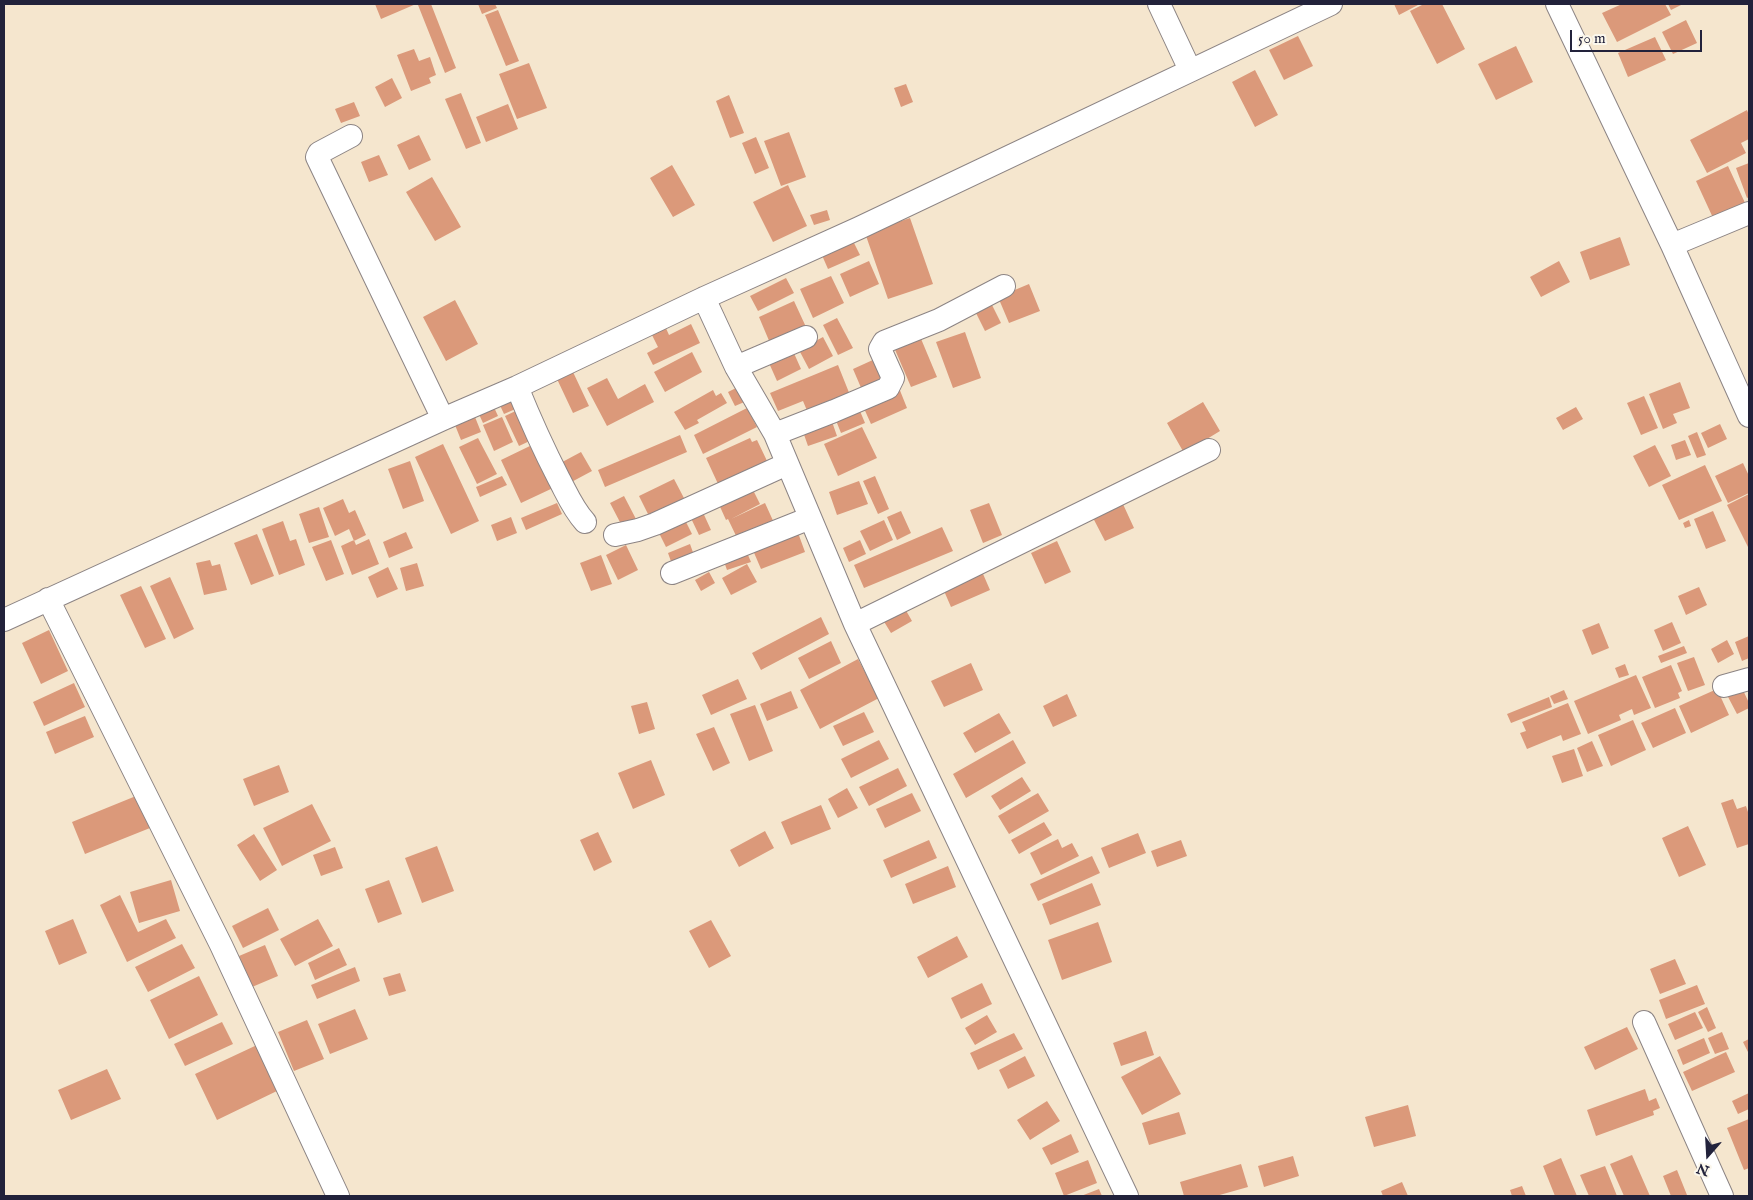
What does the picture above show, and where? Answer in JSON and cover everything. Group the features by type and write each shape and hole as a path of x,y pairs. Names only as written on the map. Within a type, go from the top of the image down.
{"street":[{"path":"1159,4 1190,70"},
{"path":"4,620 517,387 1331,4"},
{"path":"1557,4 1672,246 1749,416"},
{"path":"351,136 319,153 317,158 443,419"},
{"path":"1672,246 1749,213"},
{"path":"775,434 888,388 893,378 880,349 884,342 939,320 1004,286"},
{"path":"704,298 736,367 775,434 855,624 1127,1196"},
{"path":"736,367 806,337"},
{"path":"517,387 536,435 567,496 585,522"},
{"path":"855,624 1208,450"},
{"path":"615,535 655,524 787,464"},
{"path":"672,573 810,518"},
{"path":"48,599 221,945 338,1196"},
{"path":"1724,686 1749,679"},
{"path":"1644,1022 1722,1196"}],"building":[{"path":"375,4 416,4 381,19"},
{"path":"431,4 456,68 445,73 418,5"},
{"path":"478,4 495,4 497,8 482,14"},
{"path":"1394,4 1417,4 1418,5 1399,15"},
{"path":"1424,4 1442,4 1465,49 1437,64 1410,11"},
{"path":"1622,4 1665,4 1671,15 1617,42 1602,13"},
{"path":"1668,4 1683,4 1671,10"},
{"path":"498,10 519,61 506,66 485,15"},
{"path":"1686,20 1697,43 1673,54 1662,32"},
{"path":"1298,36 1313,66 1284,80 1269,50"},
{"path":"1655,37 1666,60 1628,77 1618,53"},
{"path":"1516,46 1533,82 1496,100 1478,64"},
{"path":"414,49 419,61 430,57 436,75 429,78 431,83 411,91 397,55"},
{"path":"529,63 547,108 517,119 499,74"},
{"path":"1255,70 1278,115 1255,127 1232,82"},
{"path":"392,78 402,98 385,107 375,87"},
{"path":"906,84 913,102 901,107 894,88"},
{"path":"461,93 481,143 466,149 445,99"},
{"path":"729,95 744,133 730,138 716,101"},
{"path":"354,102 360,116 341,123 335,109"},
{"path":"508,104 518,129 486,142 476,117"},
{"path":"1747,110 1749,115 1749,139 1741,143 1746,153 1707,173 1690,140"},
{"path":"789,132 806,177 781,186 764,141"},
{"path":"419,135 431,160 409,170 397,145"},
{"path":"756,137 769,168 755,174 742,143"},
{"path":"379,155 388,175 369,182 361,162"},
{"path":"1749,163 1749,197 1747,198 1736,168"},
{"path":"672,165 695,205 673,217 650,178"},
{"path":"1728,166 1746,205 1714,220 1696,181"},
{"path":"432,177 461,227 435,241 406,192"},
{"path":"788,185 807,226 773,242 753,202"},
{"path":"827,210 830,220 814,225 810,215"},
{"path":"910,218 933,284 888,299 865,233"},
{"path":"1620,237 1630,265 1590,280 1580,252"},
{"path":"852,239 860,255 828,269 821,253"},
{"path":"869,261 879,284 850,297 840,274"},
{"path":"1559,261 1570,282 1541,297 1530,277"},
{"path":"831,276 844,303 813,318 800,289"},
{"path":"786,278 794,293 758,311 750,296"},
{"path":"1029,284 1040,311 1009,323 998,297"},
{"path":"455,300 478,344 446,361 423,317"},
{"path":"794,301 806,327 770,343 759,317"},
{"path":"992,305 1001,323 985,331 976,313"},
{"path":"837,318 853,348 838,355 823,325"},
{"path":"691,324 700,343 653,365 647,353 658,347 651,333 665,326 669,335"},
{"path":"965,332 981,378 953,388 936,342"},
{"path":"919,334 937,377 911,387 893,345"},
{"path":"823,337 833,356 809,369 799,350"},
{"path":"793,351 801,369 777,381 769,363"},
{"path":"692,352 702,372 665,392 654,372"},
{"path":"875,359 884,381 862,390 853,369"},
{"path":"838,365 850,395 808,413 803,401 778,411 770,393"},
{"path":"573,372 589,406 573,413 557,379"},
{"path":"607,378 618,399 645,384 654,402 607,426 587,388"},
{"path":"1680,382 1690,408 1673,414 1677,423 1663,429 1649,394"},
{"path":"742,385 749,400 735,406 728,392"},
{"path":"899,388 907,408 871,424 862,404"},
{"path":"713,390 716,396 721,393 727,403 697,420 699,423 685,430 674,412"},
{"path":"513,392 520,407 504,414 497,399"},
{"path":"1644,396 1658,428 1641,435 1627,403"},
{"path":"1203,402 1220,431 1184,453 1167,423"},
{"path":"492,403 498,416 483,423 477,410"},
{"path":"857,404 865,423 841,433 833,413"},
{"path":"1576,407 1583,419 1563,430 1556,418"},
{"path":"522,408 536,438 519,446 505,416"},
{"path":"747,408 757,427 703,454 694,435"},
{"path":"473,412 481,432 461,440 453,420"},
{"path":"830,416 837,436 808,446 801,426"},
{"path":"502,417 513,442 494,451 483,425"},
{"path":"1720,424 1727,439 1708,448 1701,433"},
{"path":"862,427 877,458 838,476 824,444"},
{"path":"1697,432 1706,455 1697,458 1688,436"},
{"path":"680,435 687,452 605,487 598,470"},
{"path":"478,438 497,474 477,484 459,447"},
{"path":"750,438 752,442 757,440 768,463 719,486 706,458"},
{"path":"1685,440 1691,455 1676,460 1671,445"},
{"path":"443,444 479,521 451,534 415,457"},
{"path":"532,445 553,488 521,503 501,460"},
{"path":"1655,445 1671,476 1649,487 1633,456"},
{"path":"581,452 592,471 564,486 553,467"},
{"path":"410,461 424,501 403,509 388,469"},
{"path":"1743,463 1749,476 1749,493 1728,503 1715,476"},
{"path":"1705,465 1722,501 1679,520 1662,485"},
{"path":"502,476 507,485 480,497 476,487"},
{"path":"875,476 889,509 878,514 863,481"},
{"path":"674,479 685,500 650,518 639,496"},
{"path":"859,481 868,504 837,515 829,492"},
{"path":"750,484 760,504 731,519 765,503 775,525 739,542 717,500"},
{"path":"1749,494 1749,547 1748,547 1727,505"},
{"path":"624,496 636,519 622,526 610,503"},
{"path":"343,499 349,513 355,510 366,535 354,541 349,529 335,536 323,508"},
{"path":"1122,502 1134,528 1105,541 1092,516"},
{"path":"557,503 562,514 526,530 521,518"},
{"path":"989,503 1002,535 983,543 970,510"},
{"path":"700,506 711,530 699,535 688,512"},
{"path":"319,507 329,537 309,543 299,514"},
{"path":"901,511 911,533 897,540 887,517"},
{"path":"1713,511 1726,541 1706,549 1694,519"},
{"path":"681,512 692,534 666,547 655,525"},
{"path":"511,517 517,533 497,541 491,525"},
{"path":"884,520 893,540 870,551 860,531"},
{"path":"1689,520 1691,526 1685,528 1683,523"},
{"path":"283,521 290,541 296,539 305,565 279,575 262,529"},
{"path":"942,527 953,551 864,588 854,565"},
{"path":"797,530 805,552 761,569 752,548"},
{"path":"406,532 413,548 389,558 383,542"},
{"path":"257,534 274,576 251,585 234,543"},
{"path":"369,539 379,564 352,575 341,546 354,540 356,545"},
{"path":"331,540 344,574 326,581 312,547"},
{"path":"860,540 866,554 849,562 843,548"},
{"path":"1057,541 1071,572 1045,584 1031,553"},
{"path":"690,544 695,558 673,567 668,553"},
{"path":"626,545 638,570 618,580 606,555"},
{"path":"745,548 751,562 727,570 722,556"},
{"path":"601,555 612,584 591,591 580,563"},
{"path":"210,560 212,566 220,564 227,590 204,595 196,563"},
{"path":"417,563 424,586 406,591 400,568"},
{"path":"747,564 757,582 731,595 722,578"},
{"path":"388,567 398,589 377,598 368,577"},
{"path":"980,567 990,590 951,607 941,584"},
{"path":"709,572 715,583 701,591 695,580"},
{"path":"170,577 194,629 174,639 150,586"},
{"path":"141,586 166,639 145,648 120,595"},
{"path":"1699,587 1707,605 1686,615 1678,596"},
{"path":"904,607 912,621 891,633 883,620"},
{"path":"821,617 829,634 761,670 752,653"},
{"path":"1672,622 1681,643 1663,651 1654,630"},
{"path":"1599,623 1609,648 1592,655 1582,630"},
{"path":"49,630 68,671 41,684 22,643"},
{"path":"1749,636 1749,658 1742,661 1735,642"},
{"path":"1727,640 1734,654 1718,663 1711,649"},
{"path":"831,641 841,663 809,679 798,658"},
{"path":"1684,646 1687,653 1661,663 1658,656"},
{"path":"1694,657 1705,685 1688,691 1677,663"},
{"path":"858,659 879,698 820,729 800,690"},
{"path":"971,663 983,690 944,707 931,681"},
{"path":"1625,664 1629,675 1619,678 1615,668"},
{"path":"1671,665 1682,691 1678,693 1680,698 1655,708 1642,677"},
{"path":"1636,675 1651,708 1634,715 1632,709 1619,715 1621,720 1588,734 1574,701"},
{"path":"738,679 747,699 711,715 702,695"},
{"path":"74,683 85,707 44,726 33,702"},
{"path":"1742,688 1749,703 1749,708 1737,714 1727,695"},
{"path":"1717,689 1729,715 1691,733 1679,706"},
{"path":"1564,690 1568,699 1554,704 1550,696"},
{"path":"791,691 798,708 767,721 760,704"},
{"path":"1067,694 1077,716 1053,727 1043,706"},
{"path":"1549,697 1552,707 1511,723 1507,714"},
{"path":"647,702 655,729 639,734 631,706"},
{"path":"1568,703 1581,734 1563,741 1561,735 1527,749 1520,733 1526,731 1522,722"},
{"path":"755,705 773,751 749,761 730,714"},
{"path":"1675,708 1686,733 1653,748 1641,723"},
{"path":"864,712 874,732 843,746 833,726"},
{"path":"999,713 1011,733 975,753 963,733"},
{"path":"85,716 94,737 55,754 46,732"},
{"path":"1633,720 1646,750 1611,766 1598,735"},
{"path":"714,727 730,763 713,771 696,734"},
{"path":"879,740 889,759 851,778 841,759"},
{"path":"1013,740 1026,763 966,798 953,774"},
{"path":"1592,741 1603,766 1587,772 1577,748"},
{"path":"1574,749 1583,776 1562,783 1552,756"},
{"path":"651,760 665,795 633,809 618,773"},
{"path":"279,765 289,792 254,806 243,779"},
{"path":"898,768 907,786 869,806 859,787"},
{"path":"1022,777 1031,791 1000,810 991,796"},
{"path":"847,788 858,808 838,818 828,799"},
{"path":"912,793 921,811 885,828 876,809"},
{"path":"1038,793 1049,811 1009,834 998,816"},
{"path":"136,796 150,828 85,854 72,822"},
{"path":"1733,799 1737,809 1746,806 1749,815 1749,844 1737,848 1721,803"},
{"path":"312,804 331,841 282,866 263,828"},
{"path":"821,805 831,829 791,845 781,822"},
{"path":"1044,822 1052,835 1019,854 1011,840"},
{"path":"1688,826 1706,865 1679,877 1662,838"},
{"path":"765,831 774,848 739,867 730,850"},
{"path":"598,832 612,862 594,871 580,840"},
{"path":"1138,833 1146,853 1109,868 1101,848"},
{"path":"254,834 277,870 260,881 237,845"},
{"path":"1058,839 1062,848 1072,843 1079,856 1041,875 1030,853"},
{"path":"929,840 937,858 891,878 883,860"},
{"path":"1181,840 1187,856 1157,867 1151,851"},
{"path":"437,846 454,891 422,903 405,858"},
{"path":"335,847 343,868 321,876 313,855"},
{"path":"1092,856 1100,873 1038,901 1030,884"},
{"path":"948,866 956,887 913,904 905,884"},
{"path":"171,880 180,911 139,923 130,892"},
{"path":"389,880 402,914 378,923 365,889"},
{"path":"1092,883 1101,905 1050,925 1042,904"},
{"path":"120,895 138,932 166,919 176,938 127,962 100,905"},
{"path":"268,908 279,930 243,948 232,926"},
{"path":"73,919 87,953 59,965 45,931"},
{"path":"318,919 333,946 295,966 280,939"},
{"path":"711,920 731,956 709,968 689,931"},
{"path":"1098,922 1112,962 1062,980 1048,940"},
{"path":"957,936 968,957 928,978 917,957"},
{"path":"182,944 195,968 148,992 135,967"},
{"path":"265,945 278,976 252,987 239,956"},
{"path":"339,948 347,965 315,980 308,963"},
{"path":"1675,959 1686,984 1660,994 1650,969"},
{"path":"355,967 360,981 317,999 311,985"},
{"path":"400,973 406,991 389,996 383,978"},
{"path":"199,976 218,1015 169,1039 150,1000"},
{"path":"982,983 992,1004 961,1019 951,998"},
{"path":"1697,985 1705,1004 1666,1019 1659,1000"},
{"path":"1707,1007 1716,1028 1708,1032 1698,1012"},
{"path":"355,1009 368,1039 330,1054 318,1024"},
{"path":"1695,1012 1703,1028 1675,1040 1668,1024"},
{"path":"987,1015 997,1032 975,1045 965,1028"},
{"path":"307,1020 324,1059 294,1071 278,1032"},
{"path":"222,1022 233,1044 185,1066 174,1044"},
{"path":"1627,1027 1638,1049 1595,1070 1584,1047"},
{"path":"1146,1031 1154,1055 1121,1066 1113,1043"},
{"path":"1722,1032 1729,1049 1715,1054 1708,1038"},
{"path":"1014,1033 1023,1049 978,1070 970,1053"},
{"path":"1704,1038 1710,1053 1683,1065 1677,1050"},
{"path":"1749,1039 1749,1054 1743,1042"},
{"path":"257,1045 279,1090 217,1120 195,1074"},
{"path":"1726,1052 1735,1072 1692,1091 1683,1072"},
{"path":"1025,1056 1035,1076 1008,1089 999,1070"},
{"path":"1160,1056 1181,1094 1142,1115 1121,1077"},
{"path":"107,1069 121,1099 71,1120 58,1090"},
{"path":"1645,1089 1649,1101 1656,1098 1660,1108 1653,1111 1654,1115 1596,1136 1587,1110"},
{"path":"1749,1093 1749,1109 1738,1114 1732,1101"},
{"path":"1047,1101 1060,1121 1030,1140 1017,1120"},
{"path":"1408,1105 1416,1136 1374,1147 1365,1117"},
{"path":"1179,1112 1186,1134 1149,1145 1142,1123"},
{"path":"1749,1119 1749,1168 1744,1170 1727,1128"},
{"path":"1071,1134 1079,1152 1051,1165 1042,1148"},
{"path":"1632,1155 1650,1196 1624,1196 1610,1164"},
{"path":"1293,1156 1299,1176 1264,1187 1258,1166"},
{"path":"1561,1158 1577,1196 1555,1196 1543,1166"},
{"path":"1088,1160 1097,1183 1064,1196 1055,1173"},
{"path":"1241,1164 1248,1187 1216,1196 1184,1196 1180,1182"},
{"path":"1605,1166 1617,1196 1589,1196 1580,1175"},
{"path":"1677,1170 1687,1195 1685,1196 1671,1196 1663,1176"},
{"path":"1402,1182 1408,1196 1383,1196 1381,1191"},
{"path":"1522,1186 1526,1196 1512,1196 1510,1190"},
{"path":"1099,1189 1102,1196 1081,1196"}]}
